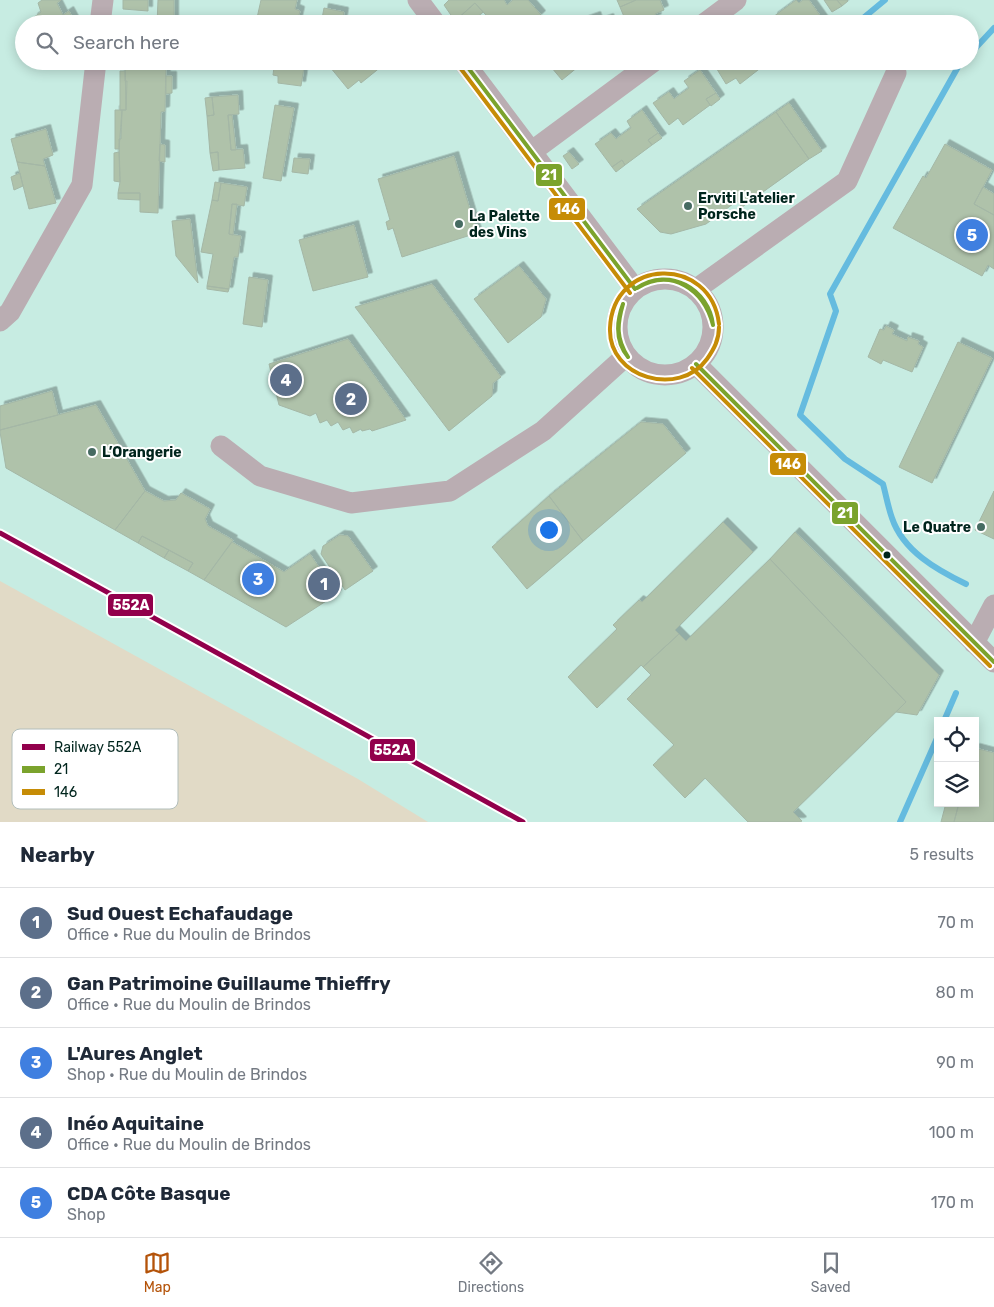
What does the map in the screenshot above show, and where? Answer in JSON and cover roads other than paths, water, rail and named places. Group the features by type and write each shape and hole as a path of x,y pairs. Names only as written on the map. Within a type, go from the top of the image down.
{"street":[{"path":"101,15 103,0"},
{"path":"418,0 429,15"},
{"path":"716,15 736,0"},
{"path":"0,320 10,312 82,185 95,70"},
{"path":"471,70 635,289"},
{"path":"531,152 642,70"},
{"path":"694,290 847,181 896,73"},
{"path":"665,279 681,282 694,290 704,300 710,312 713,326 711,340 705,353 696,364 683,372 660,374 638,367 626,356 619,343 616,328 618,313 625,300 635,289 649,281 665,279"},
{"path":"221,446 260,476 351,503 450,491 542,431 626,356"},
{"path":"696,364 994,662"},
{"path":"974,642 994,605"}],"waterway":[{"path":"867,15 885,0"},
{"path":"979,44 994,28"},
{"path":"956,70 830,294 836,311 800,415 845,459 883,484 897,530 913,550 933,566 966,584"},
{"path":"946,717 956,693"},
{"path":"900,822 934,745"}],"rail line":[{"name":"552A","path":"0,533 523,822"}],"place":[{"name":"Erviti L'atelier Porsche","path":"688,206"},
{"name":"La Palette des Vins","path":"459,224"},
{"name":"CDA Côte Basque","path":"972,235"},
{"name":"Inéo Aquitaine","path":"286,380"},
{"name":"Gan Patrimoine Guillaume Thieffry","path":"351,399"},
{"name":"L’Orangerie","path":"92,452"},
{"name":"Le Quatre","path":"981,527"},
{"name":"L'Aures Anglet","path":"258,579"},
{"name":"Sud Ouest Echafaudage","path":"324,584"}]}
